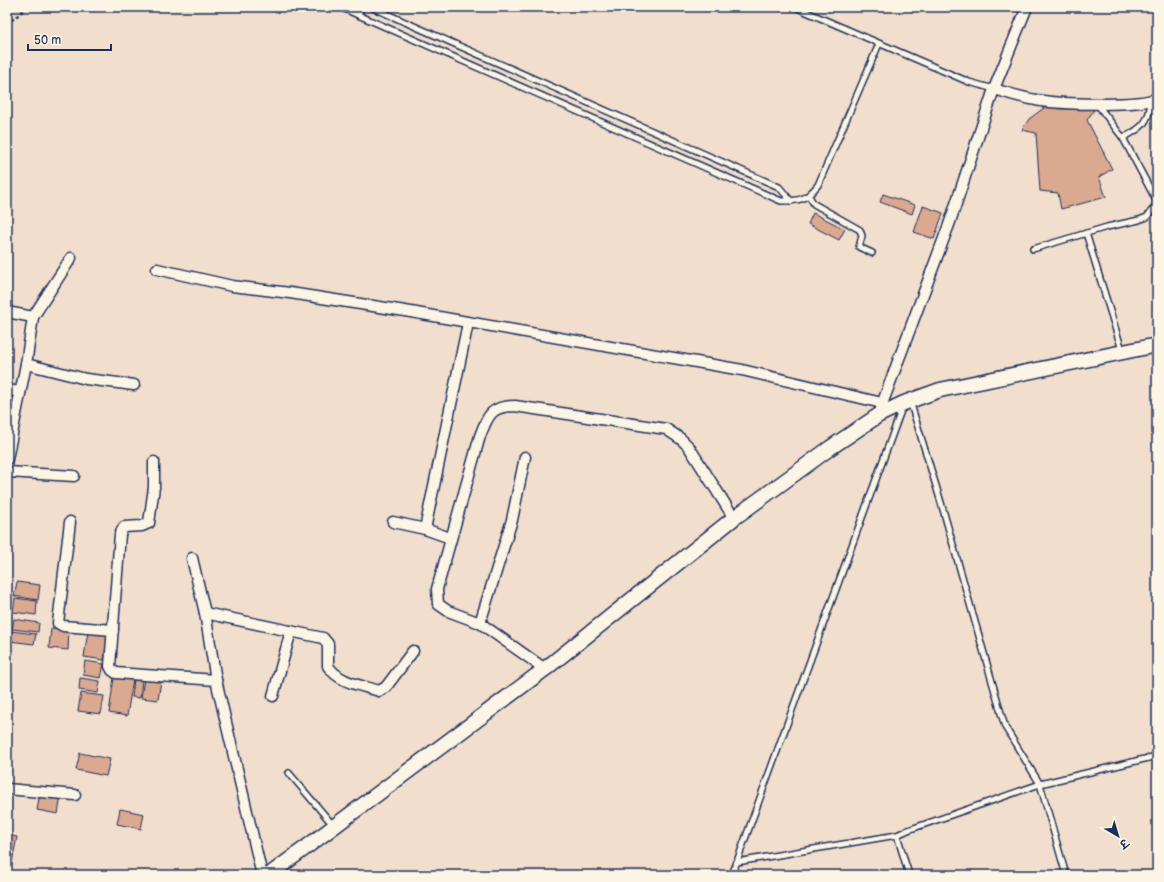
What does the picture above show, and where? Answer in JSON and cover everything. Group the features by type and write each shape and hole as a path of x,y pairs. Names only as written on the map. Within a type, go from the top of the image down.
{"main road":[{"path":"276,873 334,826 545,669 734,518 830,448 880,409 907,402 940,390 1157,345"}],"street":[{"path":"157,269 232,286 290,293 468,322 768,375 880,409 950,222 994,89 1027,7"},
{"path":"994,89 1036,100 1097,104 1154,99"},
{"path":"7,459 26,364 33,317 71,258"},
{"path":"7,312 33,317"},
{"path":"425,529 468,322"},
{"path":"26,364 86,379 134,385"},
{"path":"7,390 20,392"},
{"path":"545,669 480,623 448,611 438,604 437,589 450,538 486,421 492,412 501,406 515,406 666,429 682,439 689,447 734,518"},
{"path":"480,623 512,520 524,457"},
{"path":"154,462 154,487 149,523 142,526 124,527 120,534 110,666 116,673 216,680"},
{"path":"7,472 74,476"},
{"path":"70,522 58,623 63,626 113,630"},
{"path":"394,522 425,529 450,538"},
{"path":"192,558 205,613 216,680 262,875"},
{"path":"205,613 326,640 328,644 328,666 336,676 340,679 379,691 386,687 413,651"},
{"path":"273,696 291,631"},
{"path":"7,789 75,795"}],"lane":[{"path":"340,7 624,131 773,199 791,201 809,196 818,185 826,171 880,44"},
{"path":"358,15 362,7"},
{"path":"371,7 779,188 791,201"},
{"path":"795,7 969,82 994,89"},
{"path":"1123,138 1141,127 1147,120 1154,99"},
{"path":"1032,249 1086,233 1139,220 1147,217 1156,205 1156,200 1123,138 1097,104"},
{"path":"809,196 814,204 860,230 862,236 859,247 872,253"},
{"path":"1086,233 1123,353"},
{"path":"907,402 940,498 1005,727 1040,784 1066,875"},
{"path":"732,875 907,402"},
{"path":"737,862 897,835 1040,784 1157,756"},
{"path":"290,773 334,826"},
{"path":"897,835 909,875"}],"path":[{"path":"7,24 21,14 25,7"}],"building":[{"path":"1061,103 1096,107 1087,120 1112,169 1099,177 1106,197 1061,209 1058,193 1040,191 1036,133 1022,130 1029,119 1044,108"},
{"path":"883,194 915,205 912,214 880,202"},
{"path":"923,206 943,213 934,239 914,232"},
{"path":"813,213 845,229 839,240 808,224"},
{"path":"17,582 40,585 38,600 14,596"},
{"path":"15,598 37,601 36,615 13,612"},
{"path":"14,619 39,623 38,632 12,629"},
{"path":"51,628 69,629 68,650 49,648"},
{"path":"10,631 36,634 34,644 9,641"},
{"path":"88,631 108,635 104,660 84,657"},
{"path":"85,661 104,664 101,678 83,675"},
{"path":"114,677 133,679 127,716 109,713"},
{"path":"80,678 100,681 98,693 79,690"},
{"path":"134,679 142,680 140,698 132,697"},
{"path":"144,679 161,681 158,700 141,698"},
{"path":"81,693 104,696 101,714 78,711"},
{"path":"7,739 9,739 8,754 7,754"},
{"path":"80,753 110,759 106,776 76,770"},
{"path":"40,792 61,796 58,814 37,810"},
{"path":"120,809 144,814 141,829 117,824"},
{"path":"7,835 17,837 12,862 7,861"}]}
